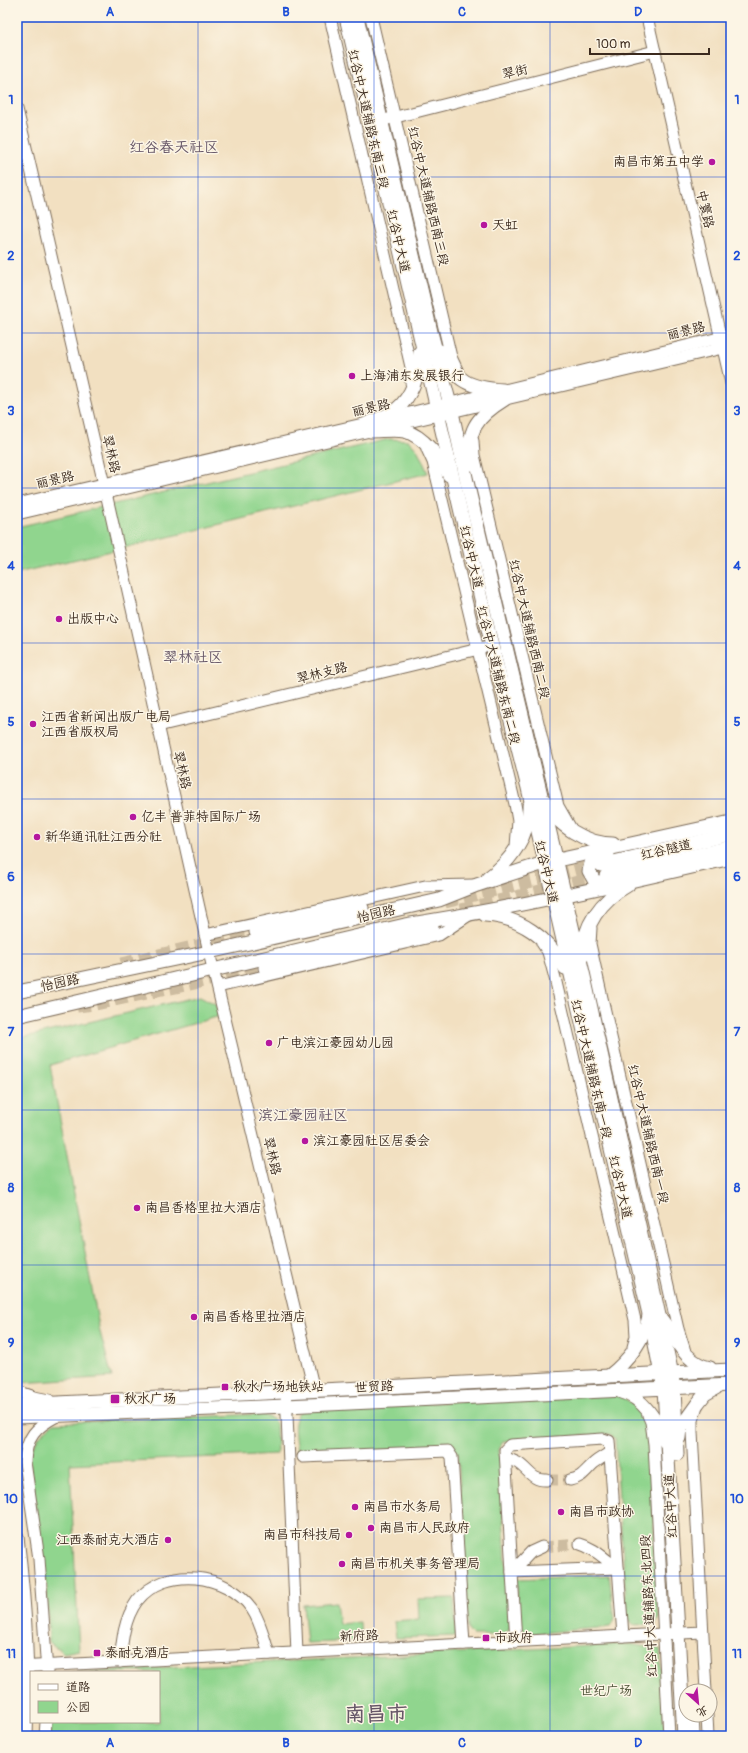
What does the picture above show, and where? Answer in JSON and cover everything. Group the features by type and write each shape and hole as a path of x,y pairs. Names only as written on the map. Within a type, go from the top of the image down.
{"main road":[{"name":"红谷中大道","path":"346,17 426,337 451,408 533,788 558,896 584,981 669,1388 682,1633 684,1736"},
{"name":"红谷中大道","path":"357,17 388,119 426,337 437,411 492,646 533,788"},
{"path":"369,427 396,410 410,392 426,337"},
{"path":"426,337 442,354 462,380 469,384 504,395 474,427 468,453 467,482"},
{"path":"369,427 405,431 423,441 446,470 455,489"},
{"path":"533,788 559,820 574,832 590,840 608,844 627,844"},
{"path":"256,932 434,892 477,885 499,870 516,849 525,830 533,788"},
{"name":"怡园路","path":"17,992 209,952 439,900 477,885 550,861 731,822"},
{"name":"红谷隧道","path":"731,834 604,870 731,847"},
{"path":"627,844 592,863 589,871 595,882 649,877"},
{"name":"怡园路","path":"17,1016 405,925 470,915 731,858"},
{"path":"584,981 582,948 586,932 593,918 603,903 617,891 632,882 649,877"},
{"name":"红谷中大道","path":"558,896 570,976 654,1316"},
{"path":"265,968 407,935 470,915 496,916 517,922 535,932 549,944 570,976"},
{"path":"609,1376 620,1368 630,1356 654,1316 687,1356 694,1362 704,1367 726,1370"},
{"name":"世贸路","path":"17,1417 61,1409 286,1391 726,1370"},
{"path":"672,1449 680,1428 705,1394 725,1386"},
{"name":"世贸路","path":"17,1405 61,1409 286,1406 725,1386"},
{"path":"611,1391 626,1393 643,1406 662,1432 672,1449"},
{"path":"17,1537 26,1620 22,1667 26,1736"},
{"name":"红谷中大道","path":"682,1633 689,1683"},
{"path":"692,1723 693,1736"}],"street":[{"name":"红谷中大道辅路东南三段","path":"330,17 411,366 410,392"},
{"name":"红谷中大道辅路西南三段","path":"371,17 388,119 451,357 462,380"},
{"name":"中寰路","path":"647,17 726,341 731,383"},
{"name":"翠街","path":"388,119 655,51"},
{"name":"翠林路","path":"17,109 105,488 205,935 314,1390"},
{"name":"丽景路","path":"17,504 105,488 451,408 726,341"},
{"name":"红谷中大道辅路西南二段","path":"474,427 474,455 550,776 558,806 574,832"},
{"name":"红谷中大道辅路东南二段","path":"423,441 433,462 515,804 518,822 516,849"},
{"name":"丽景路","path":"17,514 105,488"},
{"name":"翠林支路","path":"158,726 492,646"},
{"path":"205,935 425,886 477,885"},
{"path":"218,987 438,935 470,915"},
{"name":"红谷中大道辅路西南一段","path":"593,918 590,932 590,944 678,1329 687,1356"},
{"name":"红谷中大道辅路东南一段","path":"535,932 548,952 555,978 635,1320 636,1336 630,1356"},
{"path":"17,1390 61,1409 38,1428 31,1437 25,1452 25,1462 39,1559 47,1669"},
{"path":"286,1391 297,1653"},
{"path":"698,1403 692,1420 692,1432 705,1683"},
{"name":"红谷中大道辅路东北四段","path":"643,1406 651,1422 654,1444 669,1736"},
{"path":"516,1642 505,1450 510,1445 518,1444 603,1439 609,1441 623,1636"},
{"path":"303,1457 448,1452 452,1457 464,1644"},
{"path":"570,1480 586,1473 593,1464 610,1452"},
{"path":"506,1458 518,1462 529,1475 539,1481 547,1480"},
{"path":"580,1544 594,1550 618,1568"},
{"path":"512,1572 531,1552 542,1547"},
{"path":"512,1572 618,1568"},
{"path":"120,1662 122,1637 129,1617 137,1601 149,1590 164,1582 183,1578 209,1579 231,1588 251,1608 258,1621 269,1654"},
{"name":"新府路","path":"22,1667 47,1669 120,1662 702,1632"},
{"path":"45,1736 46,1723"},
{"path":"707,1723 708,1736"}],"green space":[{"path":"389,439 408,440 418,451 428,473 17,573 17,527"},
{"path":"200,996 215,1004 220,1016 50,1065 100,1332 112,1377 20,1383 17,1378 17,1039"},
{"path":"617,1394 640,1408 648,1420 659,1620 655,1624 632,1625 627,1616 615,1439 610,1434 503,1441 499,1450 510,1628 504,1635 472,1635 468,1630 458,1453 453,1448 297,1453 294,1429 296,1418 304,1409"},
{"path":"262,1414 273,1419 276,1424 277,1454 70,1464 79,1650 64,1653 49,1642 47,1589 29,1458 32,1447 45,1430 54,1423"},
{"path":"609,1575 615,1620 610,1627 527,1634 518,1626 517,1579"},
{"path":"454,1598 456,1627 455,1636 396,1638 394,1621 419,1619 418,1599"},
{"path":"336,1602 339,1624 360,1622 361,1641 307,1643 303,1605"},
{"name":"世纪广场","path":"630,1644 660,1649 665,1736 49,1736 50,1723 160,1723 160,1671 92,1671"}],"tunnel":[{"path":"445,902 599,865"},
{"path":"461,910 603,876"},
{"path":"121,964 256,932"},
{"path":"77,1006 95,1004 265,968"},
{"path":"547,1480 570,1480"},
{"path":"542,1547 580,1544"}],"place":[{"name":"南昌市第五中学","path":"712,162"},
{"name":"天虹","path":"484,225"},
{"name":"上海浦东发展银行","path":"352,376"},
{"name":"出版中心","path":"59,619"},
{"name":"江西省新闻出版广电局 江西省版权局","path":"33,724"},
{"name":"亿丰 普菲特国际广场","path":"133,817"},
{"name":"新华通讯社江西分社","path":"37,837"},
{"name":"广电滨江豪园幼儿园","path":"269,1043"},
{"name":"滨江豪园社区居委会","path":"305,1141"},
{"name":"南昌香格里拉大酒店","path":"137,1208"},
{"name":"南昌香格里拉酒店","path":"194,1317"},
{"name":"秋水广场地铁站","path":"225,1387"},
{"name":"秋水广场","path":"115,1399"},
{"name":"南昌市水务局","path":"355,1507"},
{"name":"南昌市政协","path":"561,1512"},
{"name":"南昌市人民政府","path":"371,1528"},
{"name":"南昌市科技局","path":"349,1535"},
{"name":"江西泰耐克大酒店","path":"168,1540"},
{"name":"南昌市机关事务管理局","path":"342,1564"},
{"name":"市政府","path":"486,1638"},
{"name":"泰耐克酒店","path":"97,1653"}],"district":[{"name":"红谷春天社区","path":"174,147"},
{"name":"翠林社区","path":"193,657"},
{"name":"滨江豪园社区","path":"303,1115"},
{"name":"南昌市","path":"376,1714"}]}
